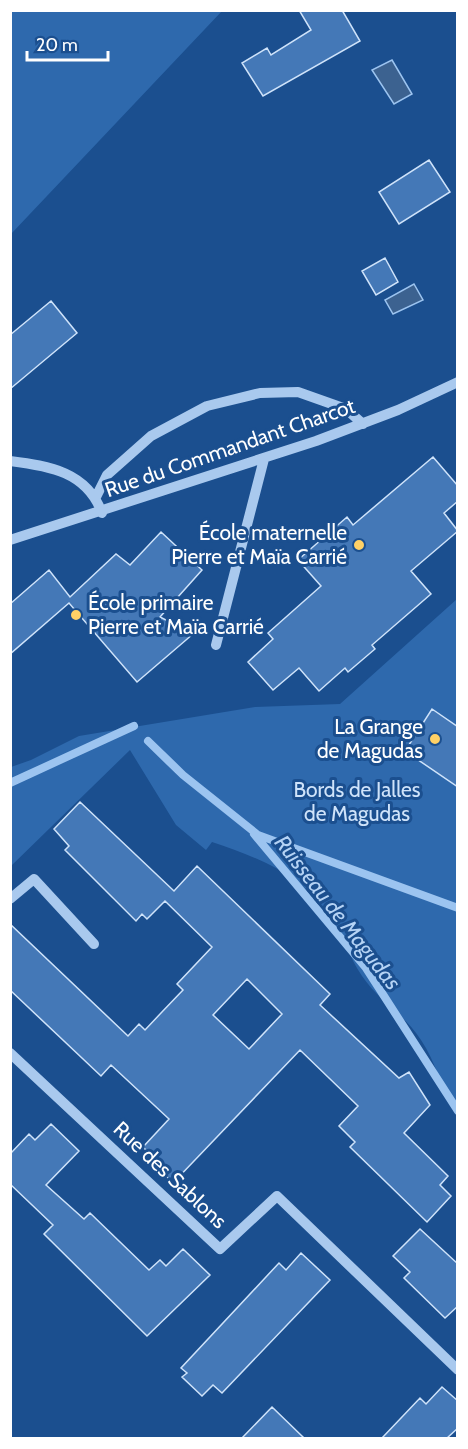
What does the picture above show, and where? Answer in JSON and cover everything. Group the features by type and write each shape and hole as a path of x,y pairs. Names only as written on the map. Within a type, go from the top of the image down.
{"street":[{"name":"Rue du Commandant Charcot","path":"10,540 102,513 264,459 363,424 458,382"},
{"path":"96,497 107,475 151,436 207,406 260,393 298,392 346,409 363,424"},
{"path":"216,645 264,459"},
{"path":"10,461 47,466 80,481 96,497 102,513"},
{"path":"10,899 34,879 94,944"},
{"name":"Rue des Sablons","path":"10,1053 220,1249 277,1196 458,1370"}],"green space":[{"path":"10,11 222,11 11,234"},
{"name":"Bords de Jalles de Magudas","path":"457,599 457,1113 421,1040 415,1031 368,985 353,961 335,923 319,902 293,879 262,861 212,842 206,850 176,825 130,750 11,866 11,767 31,760 79,736 255,707 340,704"}],"shaded area":[{"path":"392,60 412,94 394,104 372,70"},
{"path":"414,284 423,300 393,314 385,300"}],"building":[{"path":"299,10 342,10 360,41 263,96 242,63 267,48 271,55 311,30"},
{"path":"429,160 450,192 399,224 379,192"},
{"path":"385,258 398,282 376,295 362,271"},
{"path":"51,301 77,333 10,389 10,335"},
{"path":"433,457 458,486 458,501 444,513 458,531 411,571 431,594 372,645 375,649 348,672 345,668 319,691 299,668 273,690 248,662 273,639 268,633 321,586 298,560 347,517 353,525"},
{"path":"161,532 202,570 160,617 193,634 137,682 69,603 10,654 10,604 49,570 70,597 116,554 130,565"},
{"name":"La Grange de Magudas","path":"432,709 458,727 458,787 405,751"},
{"path":"80,802 174,891 197,866 330,994 320,1005 399,1078 409,1072 430,1105 404,1133 448,1176 440,1185 451,1196 427,1222 350,1147 355,1142 339,1126 358,1106 300,1050 173,1183 146,1157 149,1153 143,1147 169,1119 111,1065 101,1076 10,990 10,924 128,1036 139,1024 145,1030 183,990 177,984 212,947 165,901 147,919 142,914 136,921 65,850 69,846 54,829","holes":["247,979 282,1014 249,1049 213,1015"]},
{"path":"51,1124 79,1151 46,1185 84,1219 90,1213 149,1270 160,1260 166,1266 183,1249 210,1275 147,1336 44,1234 53,1225 10,1184 10,1154 29,1134 35,1140"},
{"path":"420,1229 458,1264 458,1306 445,1318 404,1278 410,1272 393,1256"},
{"path":"301,1253 330,1280 222,1393 213,1385 202,1396 182,1377 187,1373 181,1368 279,1263 286,1270"},
{"path":"442,1387 458,1401 458,1428 447,1438 382,1438 420,1398 426,1404"},
{"path":"272,1407 304,1438 242,1438"}],"waterway":[{"name":"Ruisseau de Magudas","path":"10,783 134,726"},
{"name":"Ruisseau de Magudas","path":"148,741 183,775 258,835 458,908"},
{"name":"Ruisseau de Magudas","path":"254,834 366,968 458,1111"}],"place":[{"name":"École maternelle Pierre et Maïa Carrié","path":"359,545"},
{"name":"École primaire Pierre et Maïa Carrié","path":"76,615"},
{"name":"La Grange de Magudas","path":"435,739"}]}
